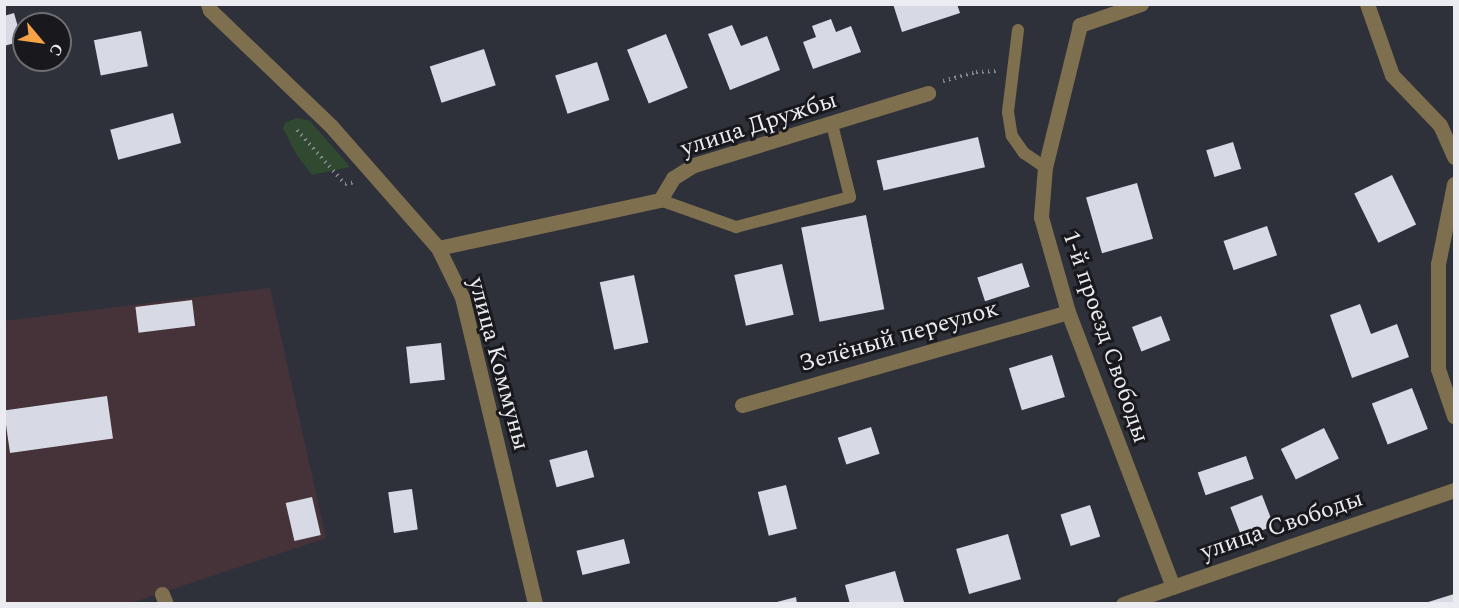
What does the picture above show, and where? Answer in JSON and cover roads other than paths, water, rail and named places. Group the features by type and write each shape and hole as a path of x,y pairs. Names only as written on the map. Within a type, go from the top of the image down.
{"street":[{"name":"1-й проезд Свободы","path":"1141,4 1080,25 1045,167 1041,217 1068,312 1173,587"},
{"path":"1367,4 1392,75 1440,125 1455,157"},
{"name":"улица Коммуны","path":"209,7 331,126 438,248 462,297 535,603"},
{"name":"улица Дружбы","path":"660,201 673,178 694,165 928,93"},
{"path":"1455,184 1438,264 1438,369 1455,416"},
{"path":"438,248 660,201"},
{"name":"Зелёный переулок","path":"742,405 1068,312"},
{"name":"улица Свободы","path":"1123,603 1455,490"}],"lane":[{"path":"1018,30 1008,112 1012,136 1024,153 1045,167"},
{"path":"660,201 736,227 850,197 832,124"}]}
